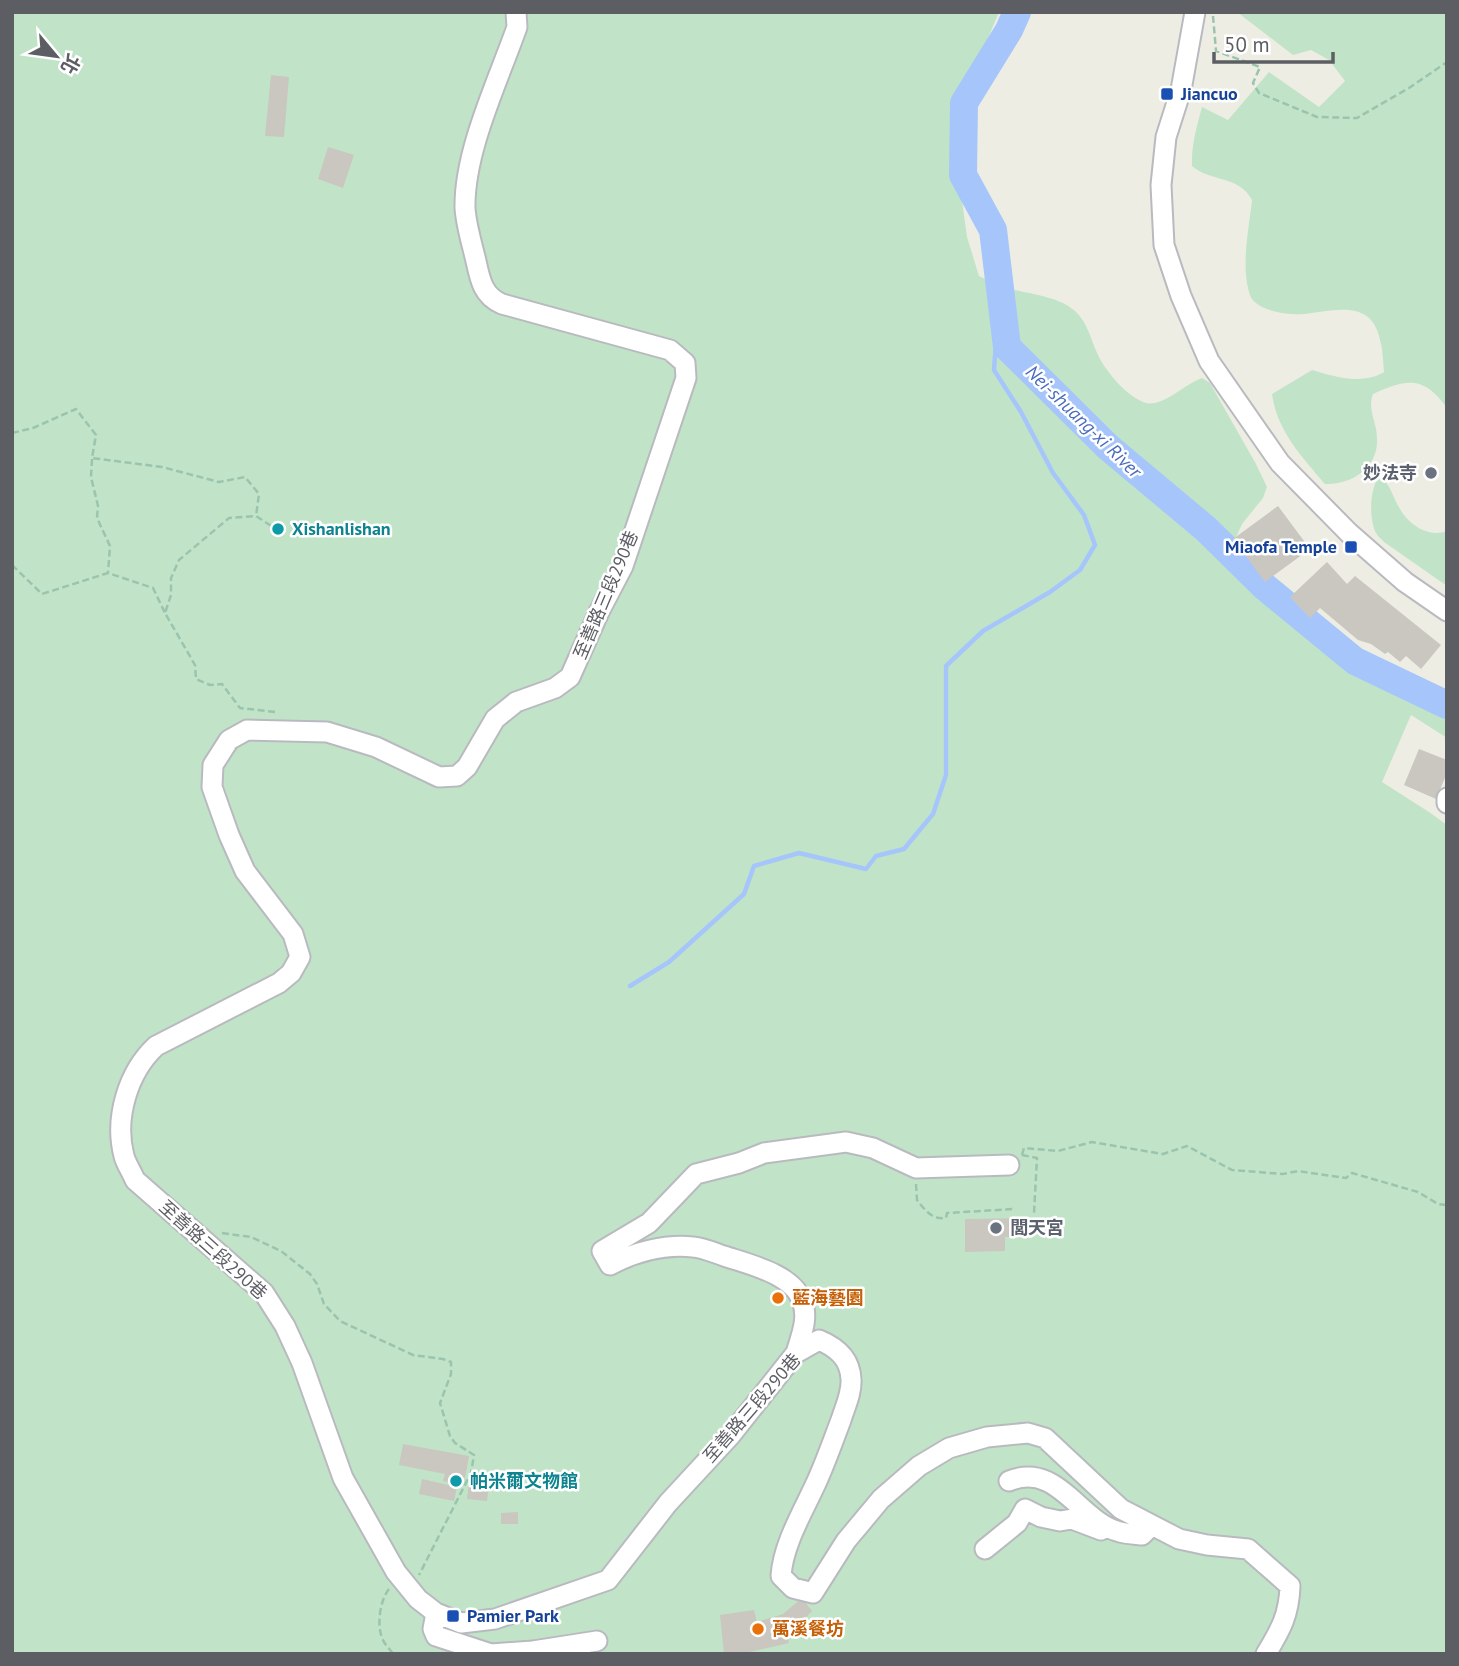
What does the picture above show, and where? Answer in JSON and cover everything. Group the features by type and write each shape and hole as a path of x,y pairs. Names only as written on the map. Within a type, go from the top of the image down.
{"street":[{"name":"至善路三段290巷","path":"516,12 517,27 467,175 465,211 480,279 486,293 492,300 502,304 670,350 685,363 686,378 623,566 570,677 555,688 516,702 495,719 467,767 457,776 439,777 376,747 327,732 247,730 229,740 213,765 212,787 245,871 293,934 300,957 291,973 279,983 156,1046 146,1055 132,1075 122,1115 124,1157 135,1180 264,1293 285,1326 302,1363 343,1478 396,1572 418,1599 436,1613 461,1623 478,1622 539,1605 608,1580 668,1503 730,1436 796,1353 819,1340 837,1348 846,1361 851,1378 849,1396 825,1464 790,1541 782,1566 781,1576 793,1588 813,1593 846,1541 881,1499 919,1466 949,1448 987,1437 1028,1433 1045,1438 1121,1509 1179,1539 1248,1549 1290,1586 1289,1607 1283,1626 1266,1654"},
{"path":"1195,12 1181,90 1166,137 1161,185 1164,245 1181,296 1209,361 1280,463 1349,533 1405,582 1447,611"},
{"path":"1447,797 1447,803"},
{"path":"796,1353 806,1315 802,1299 794,1287 768,1271 695,1247 653,1249 626,1256 610,1265 602,1251 649,1223 696,1174 740,1163 764,1153 846,1142 873,1148 916,1168 1016,1160"},
{"path":"1009,1481 1028,1475 1055,1484 1080,1506 1119,1532"},
{"path":"985,1549 1017,1523 1025,1509 1041,1517 1060,1521 1072,1520 1095,1529 1142,1535 1151,1526"},
{"path":"436,1613 433,1629 436,1636 491,1654 597,1641"}],"path":[{"path":"1213,12 1216,51 1260,67 1253,83 1259,93 1317,117 1357,118 1447,62"},
{"path":"12,433 33,428 76,409 96,435 91,477 98,506 97,518 110,546 108,573"},
{"path":"92,458 162,467 219,482 245,477 259,494 256,516"},
{"path":"164,612 171,595 171,578 179,560 229,518 256,516 276,529"},
{"path":"12,565 42,594 108,573 152,588 195,665 196,679 210,685 222,684 240,708 285,713 288,731"},
{"path":"1016,1160 1024,1148 1058,1151 1091,1142 1163,1154 1187,1146 1232,1170 1283,1174 1298,1171 1346,1178 1352,1173 1418,1192 1438,1204 1447,1205"},
{"path":"1034,1213 1037,1158"},
{"path":"916,1168 917,1200 929,1214 938,1219 946,1218 947,1213 1014,1209"},
{"path":"211,1247 222,1233 251,1237 281,1251 310,1274 317,1284 324,1304 340,1321 413,1356 452,1362 451,1374 440,1403 450,1436 455,1443 474,1455 471,1473 422,1573 407,1584 388,1590 382,1598 382,1639 393,1654"}],"green space":[{"path":"12,12 999,12 965,93 956,156 967,237 979,276 1004,287 1059,301 1075,311 1084,322 1109,373 1131,395 1140,400 1148,403 1161,401 1202,378 1210,383 1267,487 1263,498 1242,524 1227,558 1238,573 1348,666 1447,720 1447,738 1411,715 1382,782 1447,825 1447,1654 12,1654"},
{"path":"1237,12 1447,12 1447,408 1430,390 1414,383 1396,385 1373,394 1371,405 1377,432 1374,458 1369,466 1354,478 1335,484 1325,484 1292,443 1279,420 1272,394 1312,370 1358,379 1384,372 1382,348 1376,327 1369,318 1350,310 1288,314 1255,303 1249,292 1246,269 1252,200 1240,186 1199,171 1192,166 1192,158 1202,107 1228,120 1269,72 1319,107 1345,81 1329,60 1311,50 1293,55"},
{"path":"1380,476 1404,515 1414,525 1433,533 1447,531 1447,586 1384,542 1377,534 1372,520 1371,504 1376,481"}],"building":[{"path":"271,75 289,77 284,137 265,136"},
{"path":"328,147 354,155 343,188 318,179"},
{"path":"1278,506 1310,549 1265,582 1233,539"},
{"path":"1327,562 1347,584 1355,576 1441,645 1421,669 1406,656 1400,662 1388,652 1385,654 1371,644 1358,640 1320,608 1310,618 1290,597"},
{"path":"1419,749 1447,760 1447,773 1436,799 1404,785"},
{"name":"閭天宮","path":"1027,1218 1027,1237 1005,1237 1005,1251 965,1252 965,1219"},
{"path":"403,1444 469,1456 465,1478 449,1475 448,1482 443,1481 445,1474 399,1465"},
{"path":"422,1479 457,1487 454,1501 419,1494"},
{"path":"469,1483 489,1485 487,1501 467,1499"},
{"path":"518,1512 518,1524 501,1524 501,1513"},
{"name":"萬溪餐坊","path":"802,1598 812,1611 788,1637 789,1643 741,1654 724,1654 720,1615 754,1610 757,1622 783,1614"}],"waterway":[{"name":"Nei-shuang-xi River","path":"1017,12 1009,30 964,103 963,175 993,230 1007,347 1108,447 1206,529 1265,587 1355,661 1447,705"},
{"path":"630,986 669,962 744,894 754,866 799,853 866,869 876,856 904,849 933,814 946,775 946,666 983,631 1050,592 1080,570 1095,545 1084,515 1053,473 1021,412 994,370 1000,284"}],"place":[{"name":"Jiancuo","path":"1167,94"},
{"name":"妙法寺","path":"1431,473"},
{"name":"Xishanlishan","path":"278,529"},
{"name":"Miaofa Temple","path":"1351,547"},
{"name":"閭天宮","path":"996,1228"},
{"name":"藍海藝園","path":"778,1298"},
{"name":"帕米爾文物館","path":"456,1481"},
{"name":"Pamier Park","path":"453,1616"},
{"name":"萬溪餐坊","path":"758,1629"}]}
